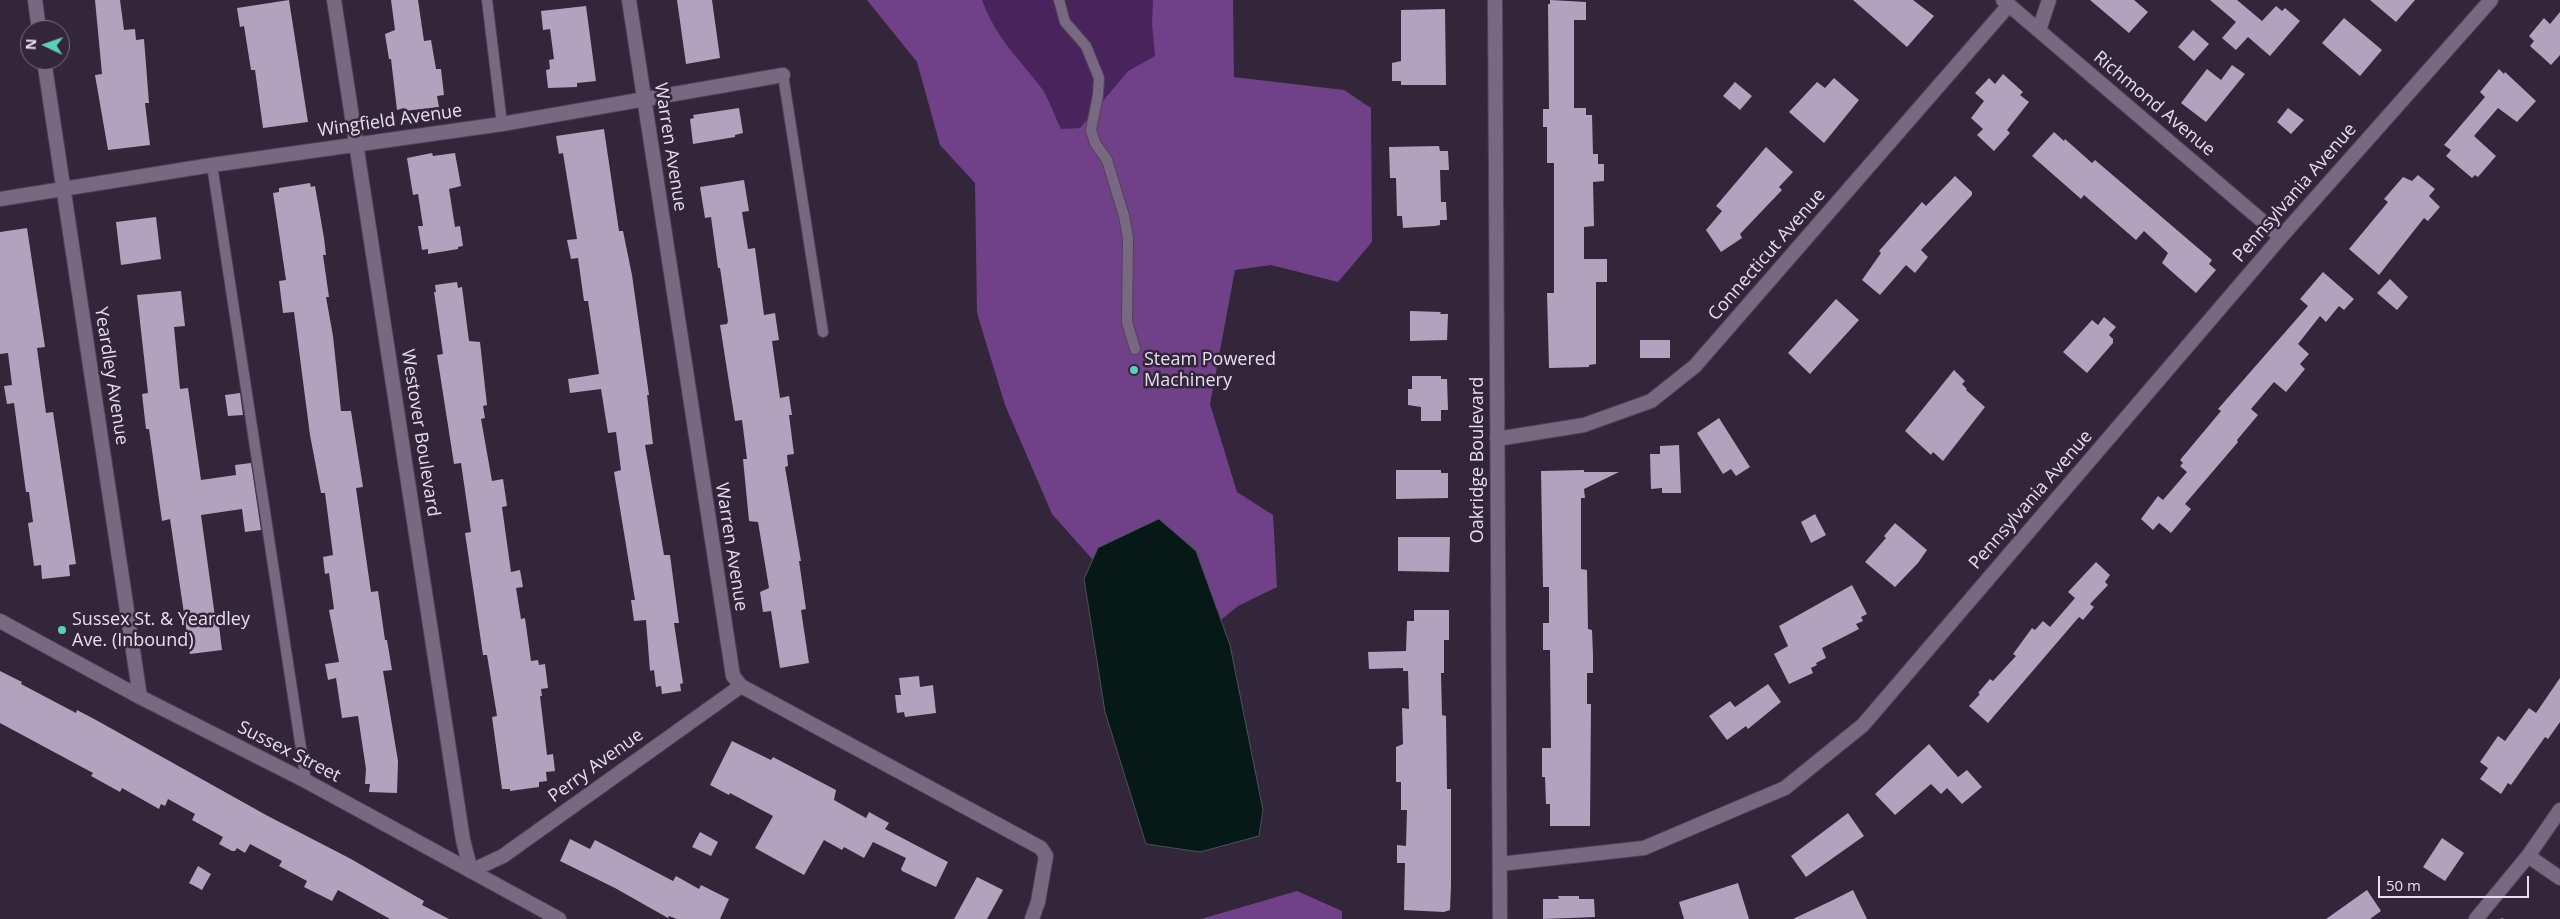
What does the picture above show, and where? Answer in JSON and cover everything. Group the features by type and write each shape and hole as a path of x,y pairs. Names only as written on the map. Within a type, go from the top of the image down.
{"street":[{"path":"35,0 38,20"},
{"name":"Westover Boulevard","path":"334,0 459,810 471,871"},
{"name":"Warren Avenue","path":"629,0 729,661 733,676 741,686"},
{"name":"Oakridge Boulevard","path":"1494,0 1500,919"},
{"path":"2039,30 2049,0"},
{"name":"Pennsylvania Avenue","path":"1500,864 1644,848 1784,788 1863,725 2281,237 2491,0"},
{"name":"Connecticut Avenue","path":"1497,439 1584,425 1651,401 1695,366 2006,3"},
{"name":"Richmond Avenue","path":"2006,3 2281,237"},
{"name":"Yeardley Avenue","path":"46,70 140,697"},
{"name":"Wingfield Avenue","path":"0,199 212,165 502,124 644,101 783,75"},
{"name":"Sussex Street","path":"0,621 140,697 306,781 559,919"},
{"path":"741,686 1041,848 1046,856 1045,871 1032,919"},
{"name":"Perry Avenue","path":"471,871 503,856 741,686"},
{"path":"2476,919 2528,856 2560,810"},
{"path":"2528,856 2560,878"}],"lane":[{"path":"487,0 502,124"},
{"path":"1060,0 1065,22 1086,46 1099,78 1098,96 1091,130 1095,143 1107,160 1124,216 1128,238 1127,322 1135,348"},
{"path":"783,75 823,332"},
{"path":"212,165 306,781"}],"shaded area":[{"path":"867,0 982,0 1002,38 1043,90 1061,129 1080,128 1128,71 1155,56 1152,23 1153,0 1233,0 1234,77 1344,90 1371,108 1372,242 1338,282 1271,265 1235,270 1210,404 1237,492 1273,515 1277,587 1238,606 1221,620 1196,551 1098,547 1093,560 1052,514 1005,405 977,313 975,183 940,145 917,62"},
{"path":"982,0 1153,0 1152,23 1155,56 1128,71 1080,128 1061,130 1043,90 1002,38"},
{"path":"1159,519 1196,551 1230,645 1263,810 1259,836 1200,852 1146,844 1105,712 1084,579 1098,548"},
{"path":"1297,891 1342,911 1342,919 1201,919"}],"building":[{"path":"95,0 120,0 124,30 135,29 136,40 144,39 149,103 145,103 150,145 108,150 95,75 102,74"},
{"path":"289,0 308,122 263,128 255,70 251,70 244,26 240,27 237,8"},
{"path":"391,0 418,0 424,41 431,40 436,69 441,69 444,95 437,96 439,107 397,110 391,59 389,59 385,34 395,30"},
{"path":"677,0 712,0 720,58 686,64"},
{"path":"1550,0 1586,2 1586,20 1574,20 1574,108 1586,108 1586,115 1592,115 1593,154 1598,154 1598,164 1604,164 1604,181 1593,182 1594,226 1584,227 1584,259 1607,259 1607,282 1596,282 1596,364 1589,365 1589,367 1549,368 1547,293 1554,293 1554,163 1547,163 1547,127 1543,127 1543,109 1549,109 1548,4 1550,4"},
{"path":"1853,0 1913,0 1934,16 1907,47"},
{"path":"2090,0 2134,0 2148,12 2129,33"},
{"path":"2210,0 2237,0 2262,21 2276,6 2282,11 2285,8 2300,21 2270,56 2248,37 2236,50 2222,38 2236,22"},
{"path":"2370,0 2415,0 2396,22"},
{"path":"586,6 596,81 577,83 577,87 548,88 546,70 550,69 549,60 554,59 550,29 543,30 541,11"},
{"path":"1445,9 1446,85 1401,85 1401,81 1392,81 1392,63 1401,61 1401,10"},
{"path":"2560,12 2560,55 2551,65 2530,46 2534,41 2529,36 2544,18 2550,24"},
{"path":"2344,18 2382,50 2360,76 2322,43"},
{"path":"2193,30 2209,44 2194,61 2178,47"},
{"path":"2232,65 2245,74 2206,122 2181,103 2207,69 2221,80"},
{"path":"2499,69 2504,74 2505,72 2536,101 2517,122 2498,108 2474,136 2496,156 2478,177 2475,175 2472,178 2446,156 2451,150 2444,145 2485,97 2480,92"},
{"path":"2003,74 2023,92 2020,95 2029,102 2007,130 2010,133 1994,151 1977,135 1983,129 1971,118 1984,101 1975,93 1989,78 1995,84"},
{"path":"1834,78 1859,100 1824,143 1789,112 1817,82 1825,88"},
{"path":"1735,82 1752,96 1740,110 1723,96"},
{"path":"739,108 743,133 735,135 735,137 693,144 690,119 694,118 693,115"},
{"path":"2288,108 2304,120 2291,134 2277,122"},
{"path":"604,129 619,231 623,231 632,275 649,395 647,395 653,444 645,445 664,555 670,555 679,623 674,623 683,683 680,684 681,691 662,694 661,686 656,687 654,670 650,671 646,620 634,621 631,600 635,600 614,472 621,470 616,432 608,433 601,389 570,393 568,379 599,374 588,301 584,301 578,258 571,259 567,240 577,239 563,153 559,154 556,136"},
{"path":"2054,132 2064,141 2065,139 2092,163 2095,160 2212,260 2209,264 2216,270 2196,293 2162,263 2168,253 2144,231 2136,240 2084,195 2081,199 2032,156"},
{"path":"1439,146 1440,151 1448,151 1449,170 1440,170 1441,202 1446,202 1447,220 1440,220 1440,225 1435,226 1403,228 1402,216 1397,216 1396,178 1390,178 1389,147"},
{"path":"1766,147 1793,172 1779,187 1782,190 1740,234 1742,238 1721,252 1706,230 1722,211 1716,206"},
{"path":"432,153 433,156 455,153 461,186 449,189 455,227 460,226 463,246 458,247 458,249 428,254 428,249 422,250 418,226 423,226 418,194 413,195 407,158"},
{"path":"2418,175 2435,189 2429,196 2440,207 2428,221 2424,218 2379,275 2349,249 2388,202 2384,199 2403,177 2412,181"},
{"path":"1955,176 1972,192 1972,195 1921,250 1928,257 1915,273 1906,265 1880,295 1862,280 1881,253 1879,251 1922,202 1926,206"},
{"path":"744,180 749,211 742,212 748,249 755,248 764,315 775,313 779,340 772,341 780,398 789,396 792,415 789,415 794,454 787,455 788,466 785,467 801,561 799,561 806,609 801,610 809,663 780,668 771,611 763,612 760,592 769,588 758,522 749,521 743,459 747,459 742,420 735,421 720,325 727,324 728,321 711,217 705,218 700,187"},
{"path":"310,183 311,187 315,186 324,238 326,255 323,255 329,297 326,297 333,336 341,411 351,411 363,487 356,488 371,592 378,591 385,640 387,640 392,670 383,671 398,761 397,793 369,792 370,784 365,784 366,769 358,716 342,718 336,678 328,680 325,664 339,662 329,610 334,609 329,573 325,574 323,557 333,555 325,493 321,493 310,435 294,312 283,313 279,281 286,280 273,193 279,192 279,188"},
{"path":"156,217 161,259 121,265 116,222"},
{"path":"27,228 45,347 37,348 46,413 53,412 76,564 69,565 70,576 42,579 41,565 34,566 28,523 33,522 29,492 26,492 14,403 7,404 4,386 12,385 8,353 0,354 0,232"},
{"path":"2323,272 2354,299 2344,310 2339,306 2326,322 2320,316 2298,344 2309,354 2300,364 2305,369 2286,392 2274,382 2251,409 2258,415 2237,440 2238,442 2185,504 2191,509 2171,533 2159,523 2153,530 2141,519 2158,496 2163,500 2187,472 2180,466 2183,463 2180,460 2221,411 2218,409 2308,306 2300,299"},
{"path":"2390,279 2408,297 2397,310 2377,293"},
{"path":"457,282 458,288 462,287 469,341 480,342 487,405 483,406 485,418 481,419 492,481 503,479 507,506 502,507 511,572 520,570 523,587 516,588 521,619 525,618 531,661 538,660 539,665 545,664 548,688 541,689 542,696 540,696 547,755 553,754 555,771 546,772 547,781 539,782 539,787 510,791 510,789 502,789 492,717 497,716 487,655 483,655 465,533 471,532 461,463 454,464 437,355 443,354 434,292 436,292 435,285"},
{"path":"181,291 185,326 174,327 180,389 188,388 201,480 236,475 235,465 251,463 261,530 245,532 242,509 201,515 215,617 218,617 222,650 190,654 170,519 162,521 149,429 146,429 142,394 148,393 137,295"},
{"path":"1836,299 1859,320 1810,374 1788,353"},
{"path":"1410,311 1448,314 1447,340 1410,341"},
{"path":"2104,317 2116,327 2109,335 2113,339 2113,343 2087,373 2063,352 2092,320 2098,325"},
{"path":"1640,340 1670,340 1670,358 1640,358"},
{"path":"1954,370 1965,381 1962,384 1966,390 1985,407 1943,461 1933,452 1931,455 1905,431"},
{"path":"1412,376 1441,376 1441,379 1447,379 1448,410 1441,410 1441,421 1421,421 1421,407 1408,405 1408,389 1412,389"},
{"path":"240,393 243,415 228,416 225,395"},
{"path":"1719,418 1750,467 1736,476 1731,469 1723,474 1697,433"},
{"path":"1679,445 1681,493 1662,493 1662,488 1651,489 1650,454 1660,454 1660,446"},
{"path":"1396,470 1441,470 1441,473 1448,473 1448,498 1396,499"},
{"path":"1584,470 1584,472 1619,472 1584,489 1585,498 1581,498 1581,569 1587,570 1588,629 1592,630 1593,655 1593,673 1587,673 1587,704 1591,704 1590,826 1550,826 1550,804 1546,804 1545,777 1542,777 1542,748 1551,748 1550,650 1543,650 1543,623 1549,623 1549,587 1543,587 1541,471"},
{"path":"1815,514 1826,535 1811,543 1801,522"},
{"path":"1895,523 1927,550 1918,563 1895,587 1865,562 1886,538 1884,536"},
{"path":"1398,537 1450,537 1449,572 1398,571"},
{"path":"2096,562 2110,575 2105,582 2108,585 2090,604 2094,607 2083,620 2079,617 1988,723 1969,706 1990,679 1993,681 2016,656 2013,654 2032,628 2035,630 2043,621 2050,627 2075,598 2068,592"},
{"path":"1852,585 1867,614 1861,617 1863,621 1856,624 1859,629 1822,648 1826,658 1811,668 1813,673 1789,684 1774,654 1788,646 1779,626"},
{"path":"1414,610 1449,610 1449,640 1444,640 1444,673 1441,673 1442,715 1446,716 1447,789 1451,789 1450,910 1444,912 1404,910 1405,863 1397,863 1397,845 1406,846 1407,810 1401,810 1401,782 1396,782 1396,747 1403,744 1402,708 1409,709 1408,671 1403,671 1403,668 1369,669 1368,652 1406,651 1407,621 1414,621"},
{"path":"0,671 76,713 77,710 96,720 266,815 351,859 424,901 422,905 449,919 390,919 338,890 332,901 304,887 307,881 279,866 282,861 250,844 245,853 237,848 235,851 232,851 219,844 223,837 192,820 195,814 168,799 165,806 161,804 159,809 122,788 120,792 91,776 93,773 0,723"},
{"path":"919,676 920,687 933,685 936,713 905,717 904,712 897,713 895,695 901,695 899,678"},
{"path":"2560,678 2560,722 2548,739 2545,737 2511,785 2508,783 2501,794 2480,779 2488,768 2480,762 2498,736 2505,741 2529,708 2536,713"},
{"path":"1768,684 1781,702 1748,729 1746,726 1727,740 1709,716 1730,701 1735,707"},
{"path":"732,741 771,760 773,757 836,790 834,800 866,818 869,812 889,823 885,829 948,862 936,887 902,871 901,869 906,858 873,842 864,858 844,847 842,850 824,840 804,875 755,848 773,816 730,793 729,795 710,785"},
{"path":"1929,744 1958,777 1967,770 1982,787 1962,804 1947,788 1941,794 1931,784 1895,815 1875,794"},
{"path":"1848,813 1864,836 1806,877 1791,856"},
{"path":"700,832 718,842 711,856 692,847"},
{"path":"2442,838 2464,853 2445,881 2423,867"},
{"path":"570,839 590,849 595,840 673,881 676,876 699,889 701,885 729,899 720,919 677,919 669,916 668,918 615,888 560,861"},
{"path":"198,866 211,874 202,890 189,883"},
{"path":"977,877 1003,890 987,919 954,919"},
{"path":"1738,883 1749,919 1684,919 1679,902"},
{"path":"1853,890 1867,919 1793,919 1833,900"},
{"path":"2367,890 2381,911 2370,919 2326,919"},
{"path":"1558,896 1579,896 1579,899 1594,899 1595,917 1543,919 1543,899 1559,899"}],"place":[{"name":"Steam Powered Machinery","path":"1134,370"},
{"name":"Sussex St. & Yeardley Ave. (Inbound)","path":"62,630"}]}
